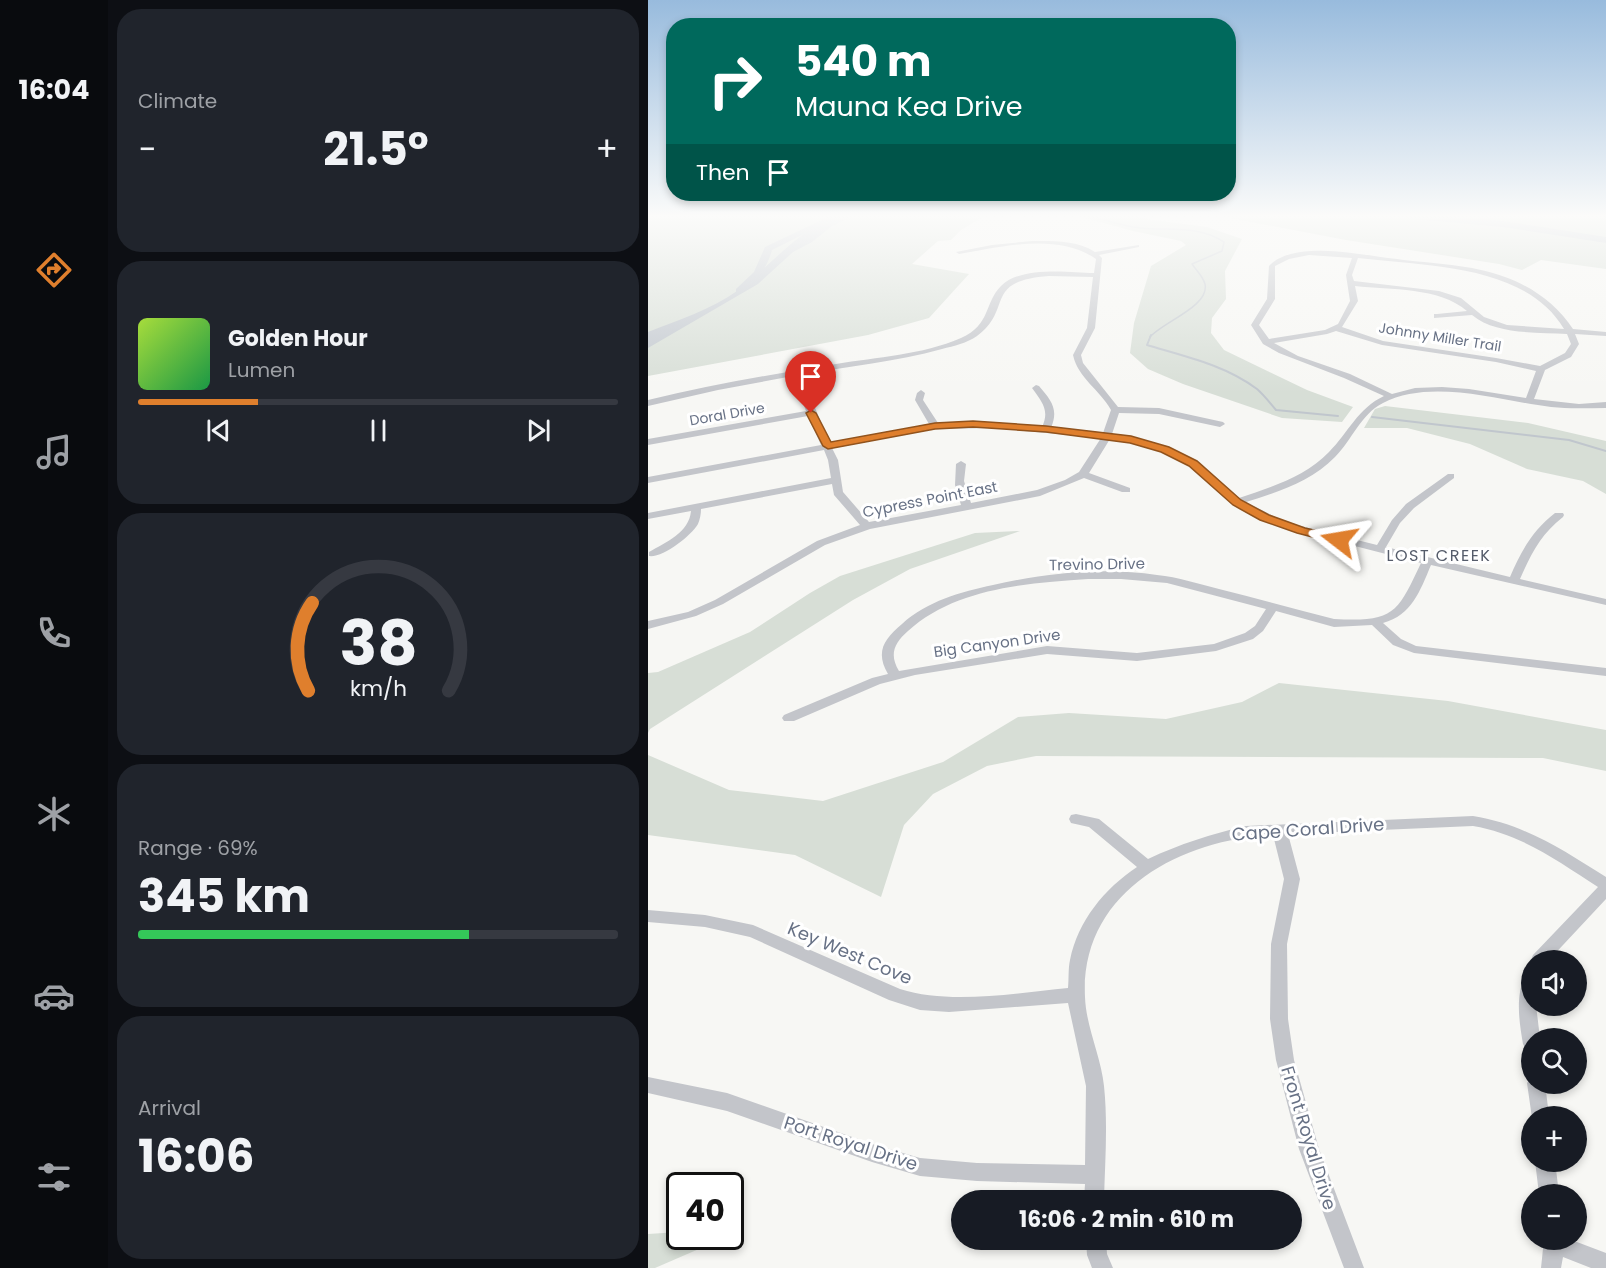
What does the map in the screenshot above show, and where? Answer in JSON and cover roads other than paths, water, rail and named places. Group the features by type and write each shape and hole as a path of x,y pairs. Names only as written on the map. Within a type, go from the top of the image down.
{"street":[{"path":"648,403 706,389 917,353 950,345 981,330 1001,292 1012,282 1045,275"},
{"path":"1098,275 1091,328 1080,348 1078,362 1111,400 1115,410 1107,436 1083,474 1126,490"},
{"path":"1272,275 1271,299 1255,325 1266,342 1293,356 1348,376 1390,396"},
{"path":"1266,342 1336,328 1353,306 1350,275"},
{"path":"1490,275 1523,288 1540,299 1562,316 1572,333 1575,344 1573,350 1541,369 1529,402"},
{"path":"1351,282 1439,293 1458,300 1473,313 1492,324 1506,327 1606,334"},
{"path":"1437,316 1473,313"},
{"name":"Johnny Miller Trail","path":"1336,328 1382,343 1541,369"},
{"path":"796,373 811,413 833,460 838,493 867,526"},
{"path":"1036,388 1052,410 1052,418 1046,429"},
{"path":"1237,502 1308,475 1342,446 1369,406 1390,396 1420,391 1453,391 1529,402 1605,406"},
{"path":"921,393 920,400 935,426"},
{"path":"1115,410 1160,411 1220,424"},
{"name":"Doral Drive","path":"648,442 811,413"},
{"path":"648,480 935,426 973,424 1107,436 1149,444 1193,463 1237,502 1281,524 1379,550 1606,602"},
{"path":"961,464 957,476 958,486 967,506"},
{"name":"Cypress Point East","path":"648,625 692,614 719,602 821,543 867,526 1040,493 1083,474"},
{"path":"1379,550 1396,522 1410,506 1451,476"},
{"path":"648,516 835,480"},
{"path":"652,554 687,532 694,524 696,507"},
{"path":"1514,581 1526,549 1539,532 1559,515"},
{"name":"Trevino Drive","path":"895,675 887,660 888,651 897,634 916,617 961,597 1023,582 1100,576 1164,579 1334,623 1357,624 1391,616 1405,607 1427,561"},
{"name":"Big Canyon Drive","path":"789,718 895,675 1047,650 1137,657 1216,647 1249,636 1259,628 1273,607"},
{"path":"1374,621 1397,642 1414,649 1606,672"},
{"path":"1076,819 1094,823 1146,866"},
{"name":"Cape Coral Drive","path":"1094,1190 1098,1133 1094,1083 1079,1022 1076,995 1078,963 1087,932 1102,904 1146,866 1219,836 1279,829 1473,821 1493,822 1536,841 1606,885"},
{"name":"Front Royal Drive","path":"1279,829 1292,879 1278,953 1279,1009 1285,1060 1310,1149 1354,1268"},
{"path":"1548,950 1606,889"},
{"name":"Key West Cove","path":"648,916 705,921 753,931 895,995 920,1003 949,1005 1076,995"},
{"name":"Port Royal Drive","path":"648,1085 706,1097 760,1112 872,1153 920,1167 977,1172 1095,1175"},
{"path":"1097,1250 1103,1268"},
{"path":"1551,1268 1553,1250"},
{"path":"1574,1250 1606,1263"}],"waterway":[{"path":"739,291 756,275"},
{"path":"1150,337 1200,299 1205,292 1205,284 1200,275"},
{"path":"1150,337 1147,345 1204,362 1245,381 1265,396 1276,410 1338,416"},
{"path":"1372,417 1569,440 1606,451"}],"district":[{"name":"LOST CREEK","path":"1439,555"}]}
